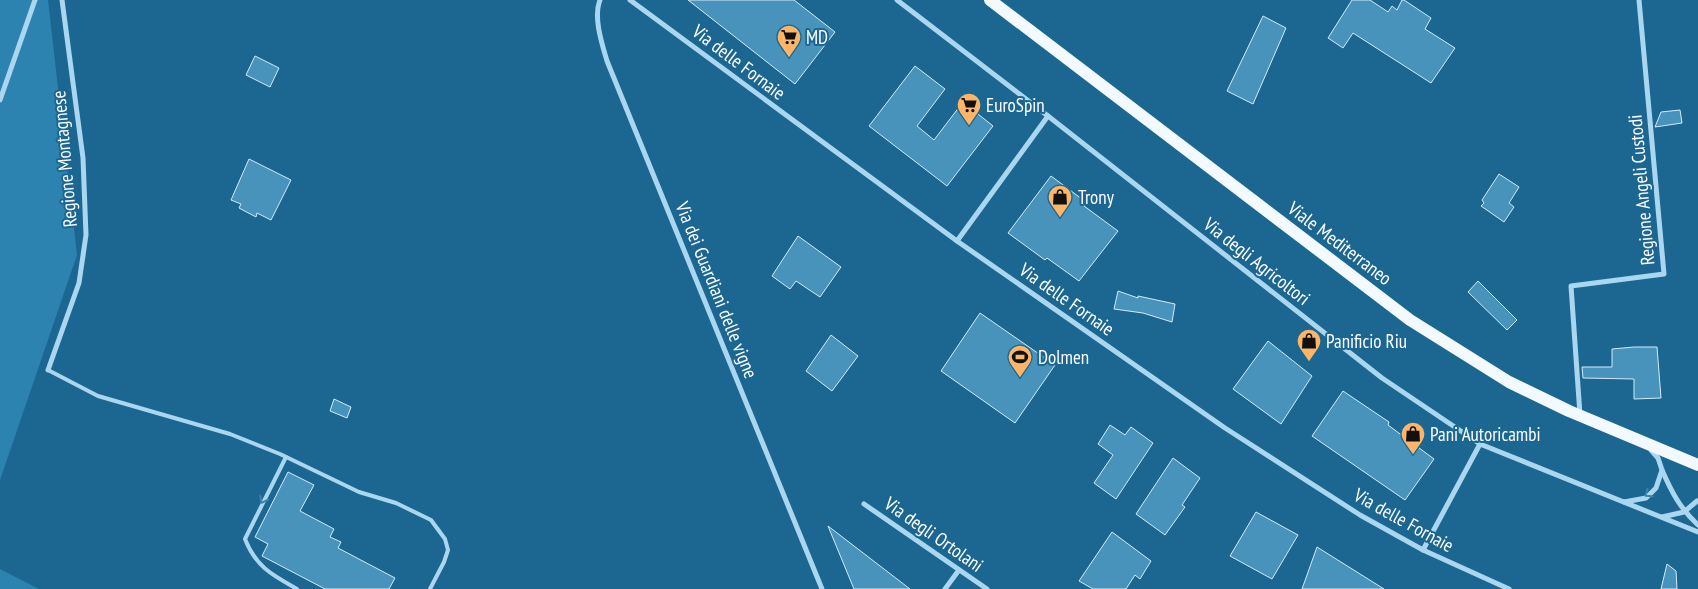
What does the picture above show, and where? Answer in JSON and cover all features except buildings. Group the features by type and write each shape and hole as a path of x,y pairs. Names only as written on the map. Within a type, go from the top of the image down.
{"main road":[{"name":"Viale Mediterraneo","path":"990,0 1410,320 1509,382 1580,416 1698,465"}],"street":[{"path":"0,100 35,0"},
{"name":"Regione Montagnese","path":"48,370 79,284 86,235 83,158 62,0"},
{"name":"Via dei Guardiani delle vigne","path":"600,0 598,4 598,30 607,61 822,589"},
{"name":"Via delle Fornaie","path":"630,0 957,241 1225,428 1360,515 1423,550 1509,589"},
{"name":"Via degli Agricoltori","path":"897,0 1382,378 1480,444 1698,532"},
{"name":"Regione Angeli Custodi","path":"1580,416 1571,286 1664,274 1639,0"},
{"path":"957,241 1048,116"},
{"path":"1645,443 1658,458 1672,493 1684,512 1698,524"},
{"path":"1423,550 1480,444"},
{"path":"1624,502 1646,498 1656,488 1662,470"},
{"path":"1662,517 1684,512 1698,501"},
{"name":"Via degli Ortolani","path":"864,504 986,589"},
{"path":"945,589 959,570"}],"lane":[{"path":"48,370 98,396 230,434 286,457 359,492 396,503 432,520 445,539 448,550 430,589"},
{"path":"286,457 245,539 249,551 260,566 272,576 297,589"}],"shaded area":[{"path":"0,0 48,0 77,255 0,480"},
{"path":"0,569 39,589 0,589"}],"place":[{"name":"MD","path":"789,58"},
{"name":"EuroSpin","path":"969,126"},
{"name":"Trony","path":"1060,218"},
{"name":"Panificio Riu","path":"1309,362"},
{"name":"Dolmen","path":"1020,378"},
{"name":"Pani Autoricambi","path":"1413,455"}]}
